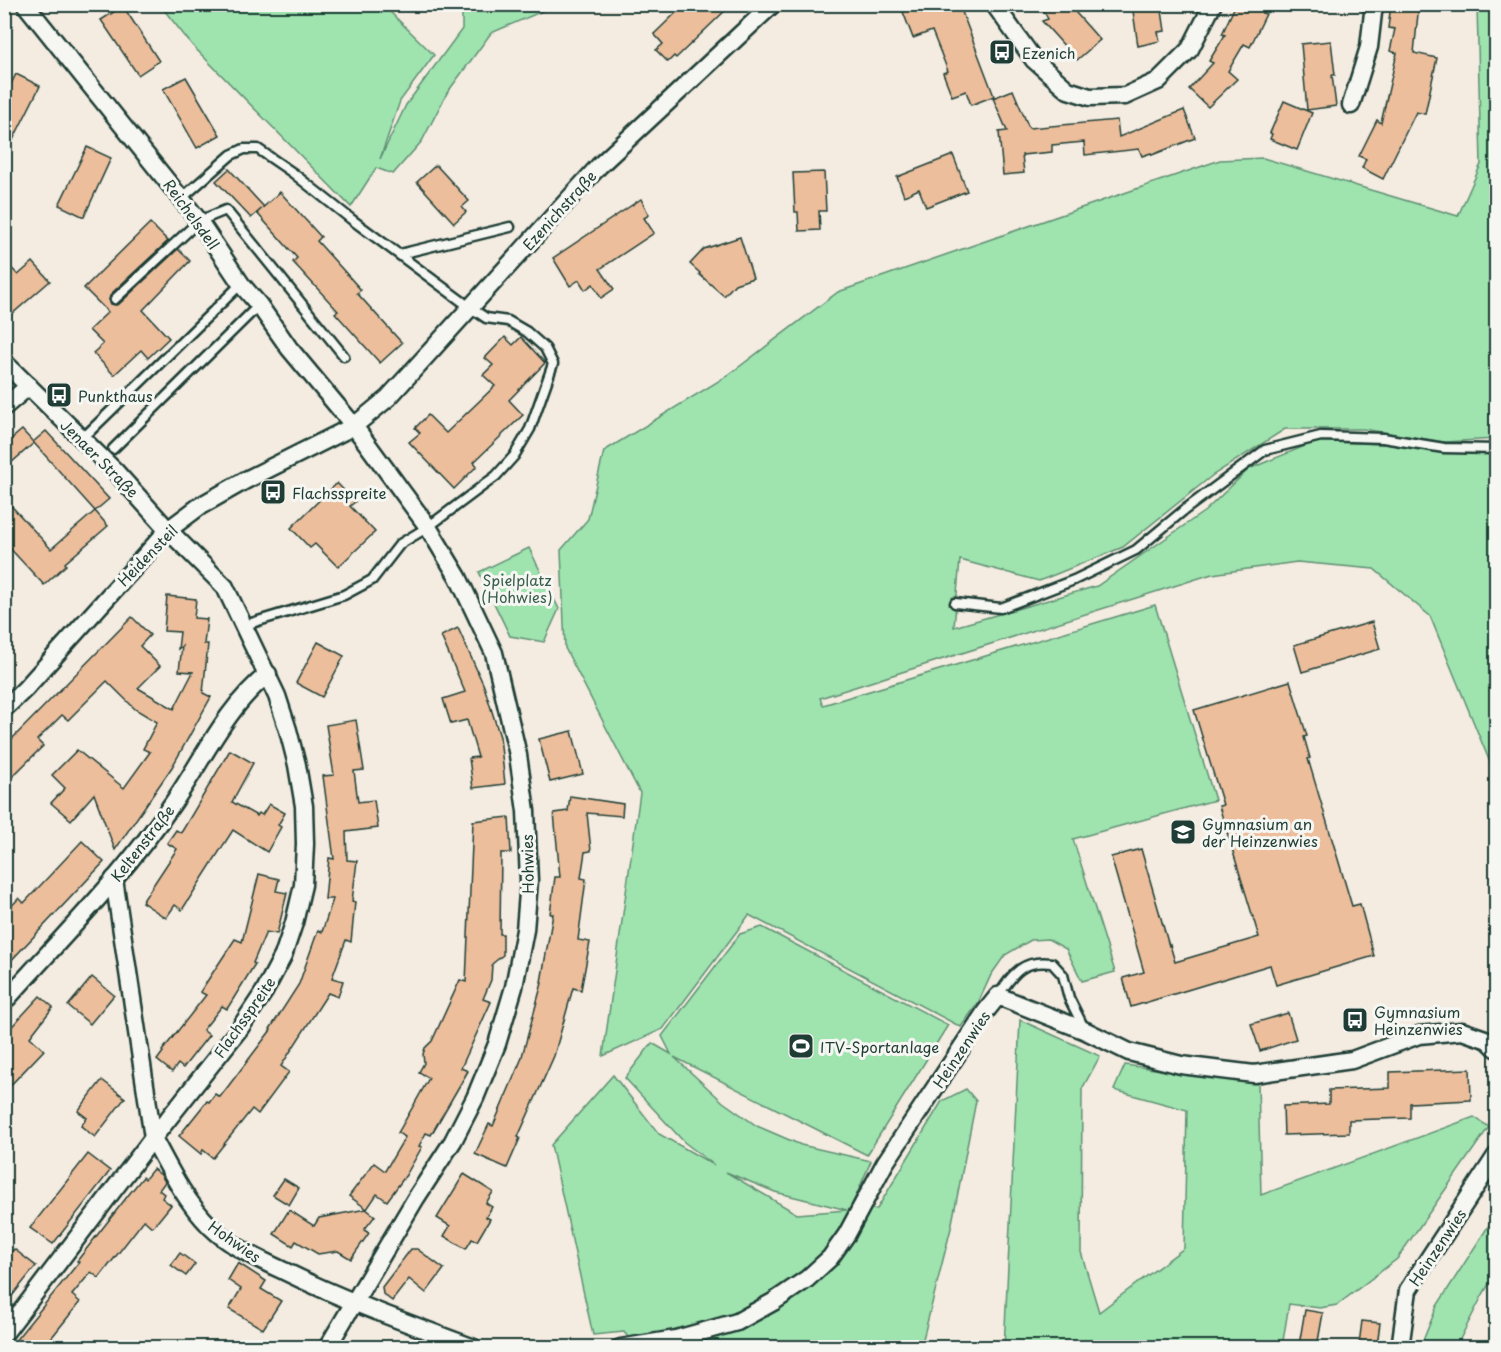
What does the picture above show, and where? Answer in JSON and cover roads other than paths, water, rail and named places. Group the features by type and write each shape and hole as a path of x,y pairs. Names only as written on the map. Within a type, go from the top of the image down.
{"street":[{"name":"Reichelsdell","path":"25,4 182,198 241,284 289,348 354,426"},
{"name":"Ezenichstraße","path":"354,426 388,398 599,166 773,4"},
{"path":"994,4 1034,60 1068,90 1090,97 1125,96 1158,81 1190,49 1213,4"},
{"path":"1351,105 1369,47 1374,4"},
{"name":"Jenaer Straße","path":"4,362 116,472 168,530"},
{"path":"4,407 29,386"},
{"name":"Hohwies","path":"327,1347 416,1198 453,1141 475,1098 497,1044 514,987 525,930 529,881 526,811 518,754 494,653 458,577 428,527 354,426"},
{"name":"Heidensteil","path":"4,710 168,530 200,506 246,480 354,426"},
{"name":"Flachsspreite","path":"4,1334 240,1028 264,992 283,956 303,885 304,806 297,765 277,696 225,587 168,530"},
{"name":"Keltenstraße","path":"4,1002 114,879 173,804 245,695 268,674"},
{"path":"114,879 153,1138"},
{"name":"Heinzenwies","path":"620,1347 675,1339 737,1322 773,1302 807,1279 830,1258 847,1234 885,1163 998,996 1086,1031 1129,1052 1181,1065 1254,1074 1352,1060 1419,1035 1462,1031 1488,1040 1497,1048"},
{"name":"Hohwies","path":"153,1138 188,1199 212,1228 259,1259 354,1303"},
{"name":"Heinzenwies","path":"1400,1347 1408,1290 1497,1156"},
{"path":"354,1303 474,1347"}],"lane":[{"path":"182,198 231,155 244,149 258,149 471,308 486,318 508,321 527,332 545,348 554,364 531,429 514,456 496,477 428,527 400,544 372,580 344,595 245,625"},
{"path":"115,299 199,221 226,210 344,356"},
{"path":"400,254 510,226"},
{"path":"82,439 241,284"},
{"path":"113,449 259,305"},
{"path":"955,603 1001,608 1074,580 1136,550 1183,511 1265,450 1322,436 1383,438 1444,448 1497,449"},
{"path":"998,996 1011,977 1026,964 1039,961 1052,963 1063,975 1069,998 1086,1031"}],"place":[{"name":"Ezenich","path":"1002,52"},
{"name":"Punkthaus","path":"59,395"},
{"name":"Flachsspreite","path":"273,492"},
{"name":"Gymnasium an der Heinzenwies","path":"1183,832"},
{"name":"Gymnasium Heinzenwies","path":"1355,1020"},
{"name":"ITV-Sportanlage","path":"801,1046"}],"park label":[{"name":"Spielplatz (Hohwies)","path":"517,588"}]}
